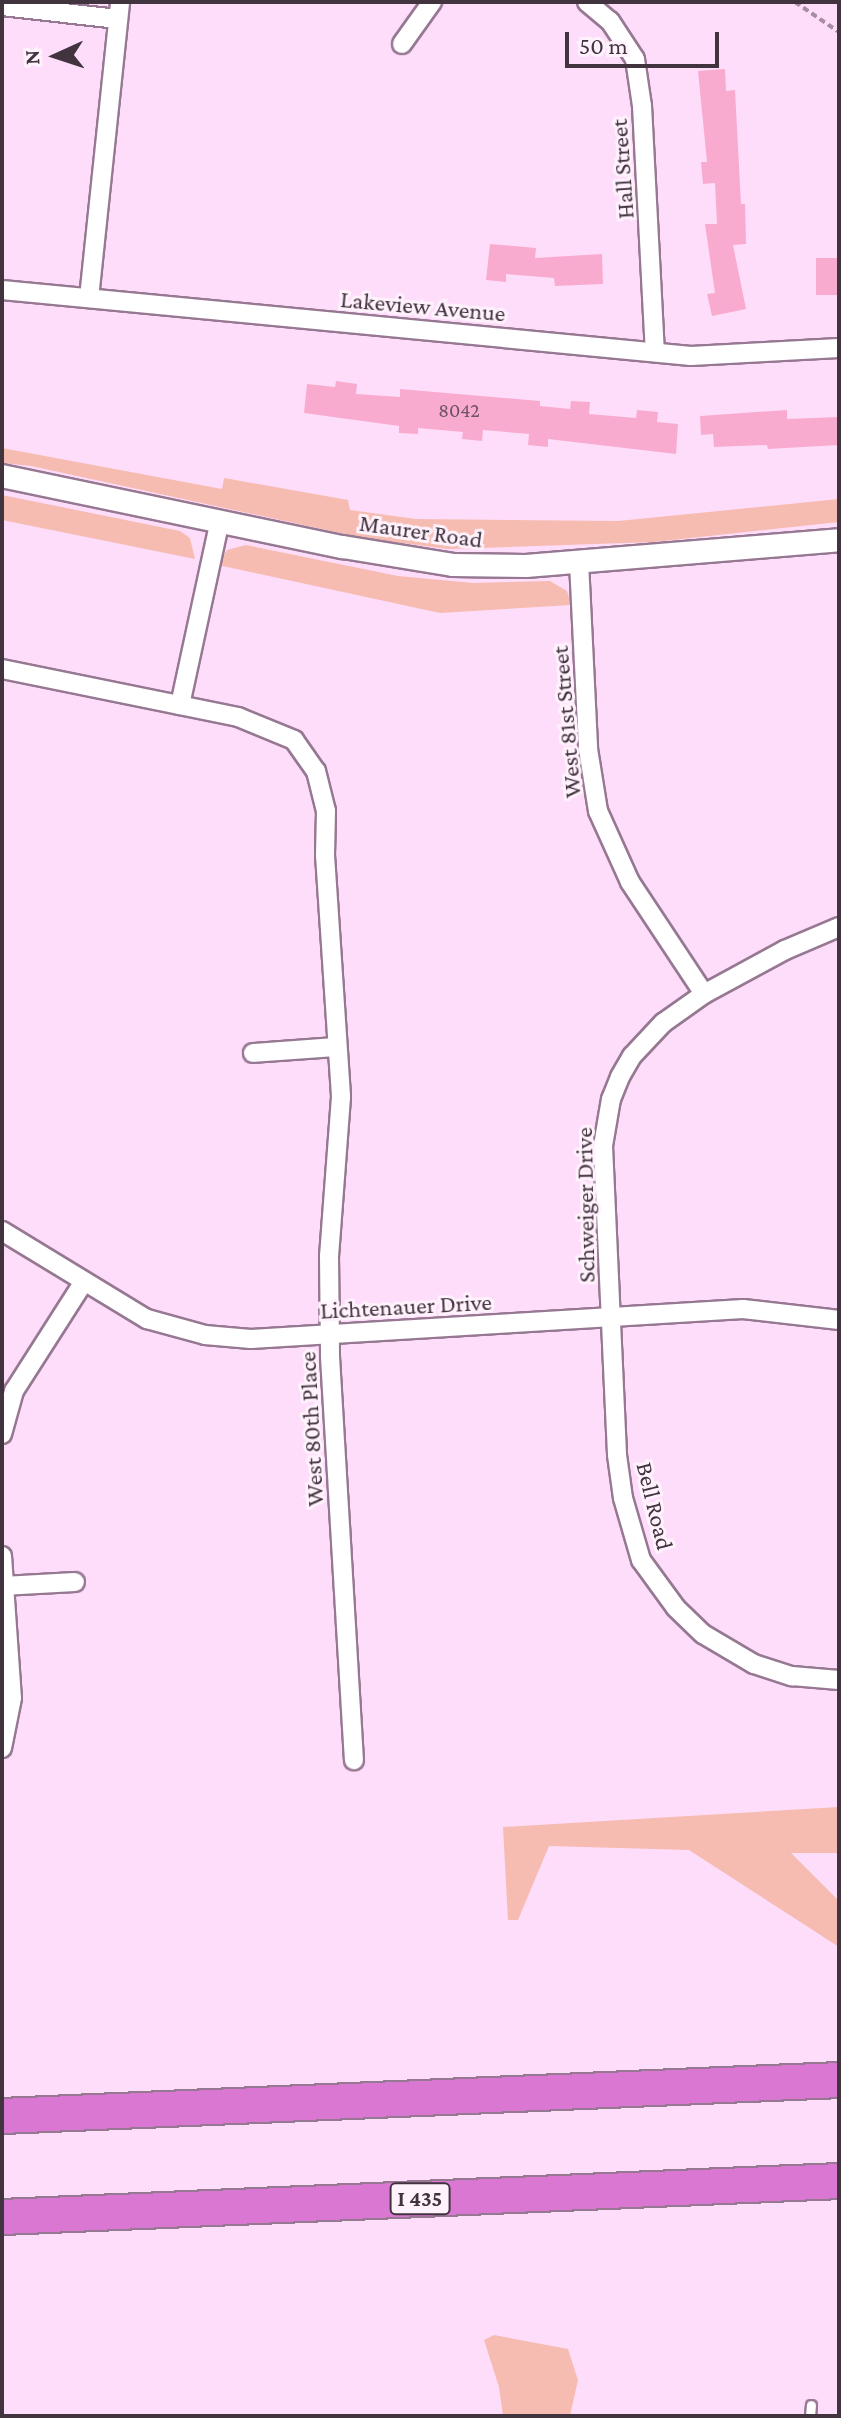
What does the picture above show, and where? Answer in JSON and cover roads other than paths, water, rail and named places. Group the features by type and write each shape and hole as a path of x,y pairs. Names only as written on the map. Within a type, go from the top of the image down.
{"highway":[{"path":"2,2116 839,2080"},
{"name":"I 435","path":"2,2217 839,2181"}],"street":[{"path":"402,44 432,2"},
{"name":"Hall Street","path":"587,2 610,21 635,59 643,120 655,352"},
{"path":"2,6 119,10 89,298"},
{"name":"Lakeview Avenue","path":"2,290 691,356 839,348"},
{"name":"Maurer Road","path":"2,476 421,562 495,567 839,540"},
{"path":"180,705 220,520"},
{"name":"West 81st Street","path":"579,562 588,749 598,811 630,882 704,994"},
{"name":"West 80th Place","path":"2,669 238,717 294,740 316,771 326,811 325,855 341,1097 329,1256 330,1334 354,1760"},
{"name":"Schweiger Drive","path":"612,1318 603,1146 611,1099 632,1056 647,1038 704,994 785,950 839,927"},
{"path":"253,1053 337,1047"},
{"name":"Lichtenauer Drive","path":"2,1231 83,1283 147,1319 205,1335 251,1339 743,1309 839,1320"},
{"path":"2,1434 14,1391 83,1283"},
{"name":"Bell Road","path":"612,1318 617,1455 623,1498 641,1560 676,1608 703,1634 754,1664 792,1676 839,1680"},
{"path":"2,1556 12,1698 2,1748"},
{"path":"4,1586 75,1582"}]}
